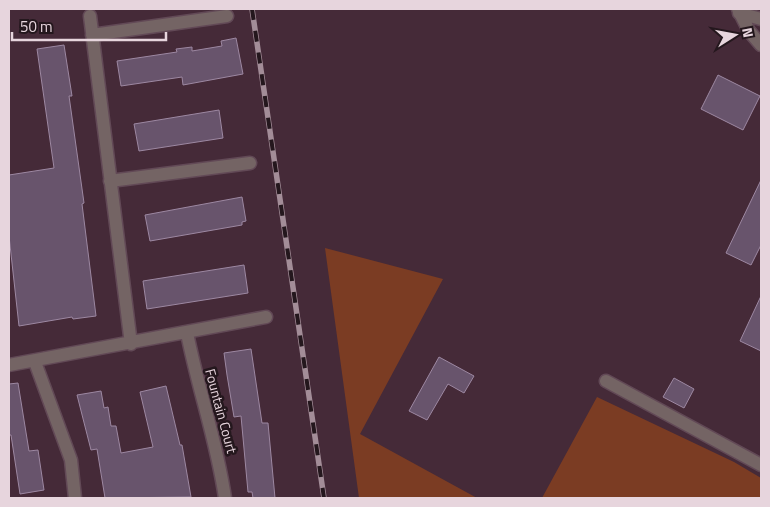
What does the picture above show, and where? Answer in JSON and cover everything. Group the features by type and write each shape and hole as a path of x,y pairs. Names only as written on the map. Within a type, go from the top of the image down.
{"street":[{"path":"738,11 761,19"},
{"path":"738,11 749,31 761,45"},
{"path":"90,16 131,344"},
{"path":"92,35 227,16"},
{"path":"110,181 250,163"},
{"path":"9,365 35,362 266,317"},
{"name":"Fountain Court","path":"187,333 193,363 220,459 225,498"},
{"path":"35,362 71,460 75,498"},
{"path":"606,381 761,465"}],"shaded area":[{"path":"325,248 443,279 360,434 477,498 359,498"},
{"path":"597,397 734,462 761,478 761,498 542,498"}],"building":[{"path":"236,38 243,74 183,85 182,77 121,86 117,61 177,52 176,49 192,47 192,51 222,46 221,41"},
{"path":"64,45 72,96 69,96 84,203 82,204 96,316 73,319 72,317 19,326 9,236 9,175 54,168 37,49"},
{"path":"718,75 760,96 743,130 701,109"},
{"path":"219,110 223,138 139,151 134,124"},
{"path":"761,180 761,245 751,265 726,253"},
{"path":"242,197 246,221 242,222 242,225 150,241 145,215"},
{"path":"244,265 248,293 147,309 143,281"},
{"path":"761,296 761,351 740,341"},
{"path":"251,349 262,423 268,423 275,498 253,498 252,492 248,492 241,416 234,417 227,375 224,353"},
{"path":"439,357 474,376 464,393 448,384 427,420 409,411"},
{"path":"674,378 694,389 684,408 663,397"},
{"path":"18,383 29,451 38,450 44,490 20,494 11,435 9,435 9,384"},
{"path":"166,386 180,445 182,445 191,497 105,498 97,449 91,450 77,395 101,391 104,408 108,407 111,426 116,426 121,453 153,447 140,392"}],"railway":[{"path":"252,9 324,498"}]}
